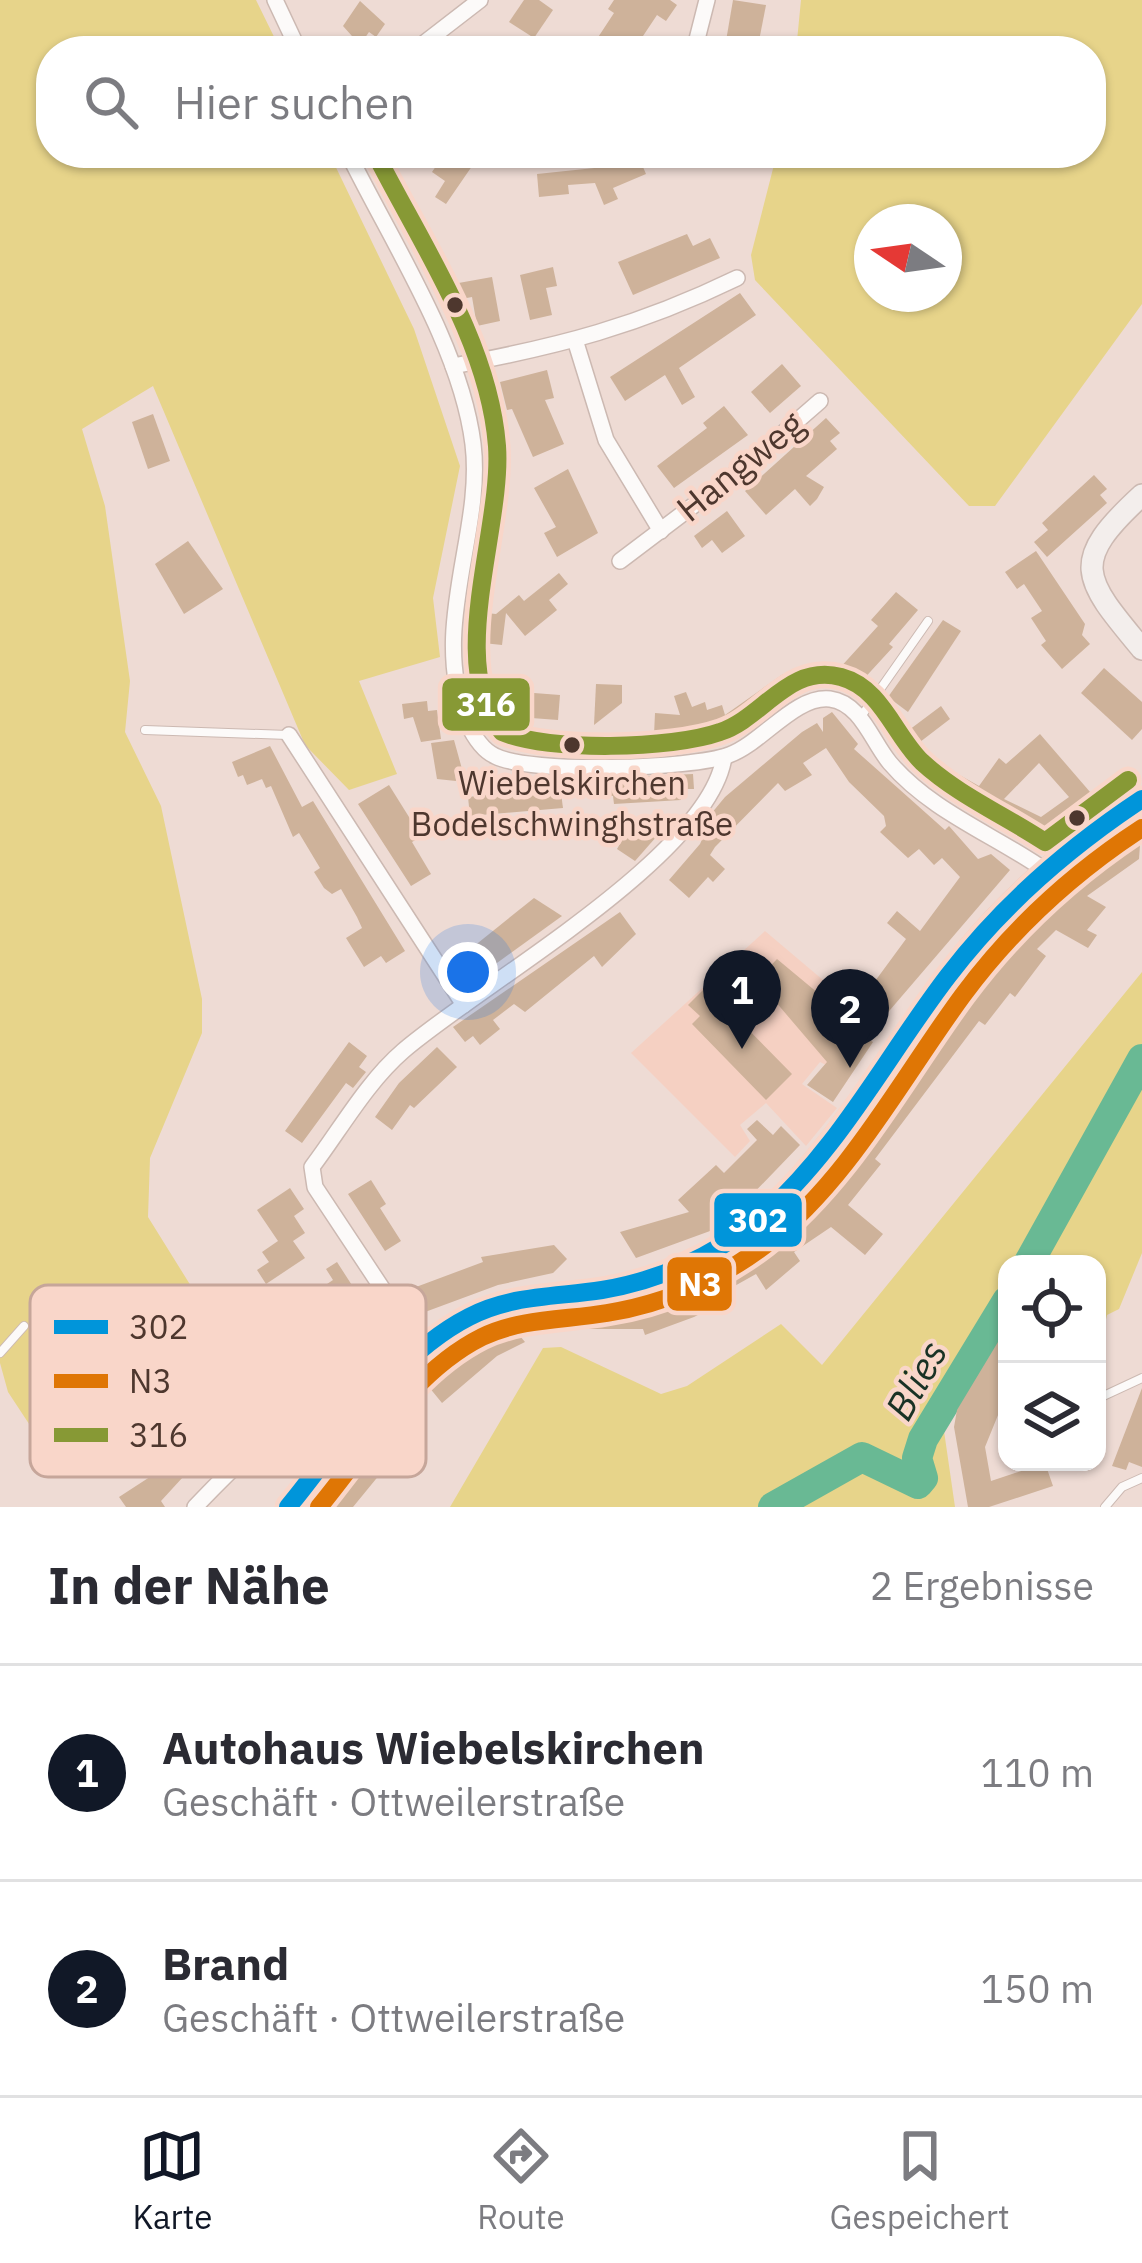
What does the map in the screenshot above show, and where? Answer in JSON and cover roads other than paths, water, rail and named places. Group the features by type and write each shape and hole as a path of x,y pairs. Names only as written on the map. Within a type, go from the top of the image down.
{"main road":[{"path":"1142,495 1103,530 1091,559 1097,588 1142,649"},
{"path":"426,1347 442,1333 494,1306 628,1285 704,1255 748,1227 771,1208 843,1122 969,949 1046,871 1142,799"},
{"path":"288,1507 313,1477"}],"street":[{"path":"275,0 292,36"},
{"path":"434,36 481,0"},
{"path":"698,36 707,0"},
{"path":"355,168 453,366 473,445 470,514 454,606 460,692 477,740 490,754 529,765 724,757 815,699 841,702 860,718 889,762 915,788 1046,871"},
{"path":"453,366 576,343 672,309 737,278"},
{"name":"Hangweg","path":"576,343 606,440 661,531"},
{"name":"Hangweg","path":"620,561 820,400"},
{"path":"289,735 464,1006"},
{"path":"380,1285 310,1178 390,1065 654,862 716,786 724,757"},
{"path":"195,1507 224,1477"}],"lane":[{"path":"860,718 928,621"},
{"path":"145,730 289,735"},
{"path":"0,1353 24,1326"},
{"path":"1106,1396 1142,1378"},
{"path":"1105,1507 1122,1487 1142,1478"}],"waterway":[{"name":"Blies","path":"1033,1255 1142,1059"},
{"name":"Blies","path":"773,1507 862,1457 918,1484 923,1478 917,1458 923,1439 998,1316"}],"place":[{"name":"Wiebelskirchen Bodelschwinghstraße","path":"572,745"},
{"name":"Autohaus Wiebelskirchen","path":"742,1049"},
{"name":"Brand","path":"850,1068"}]}
